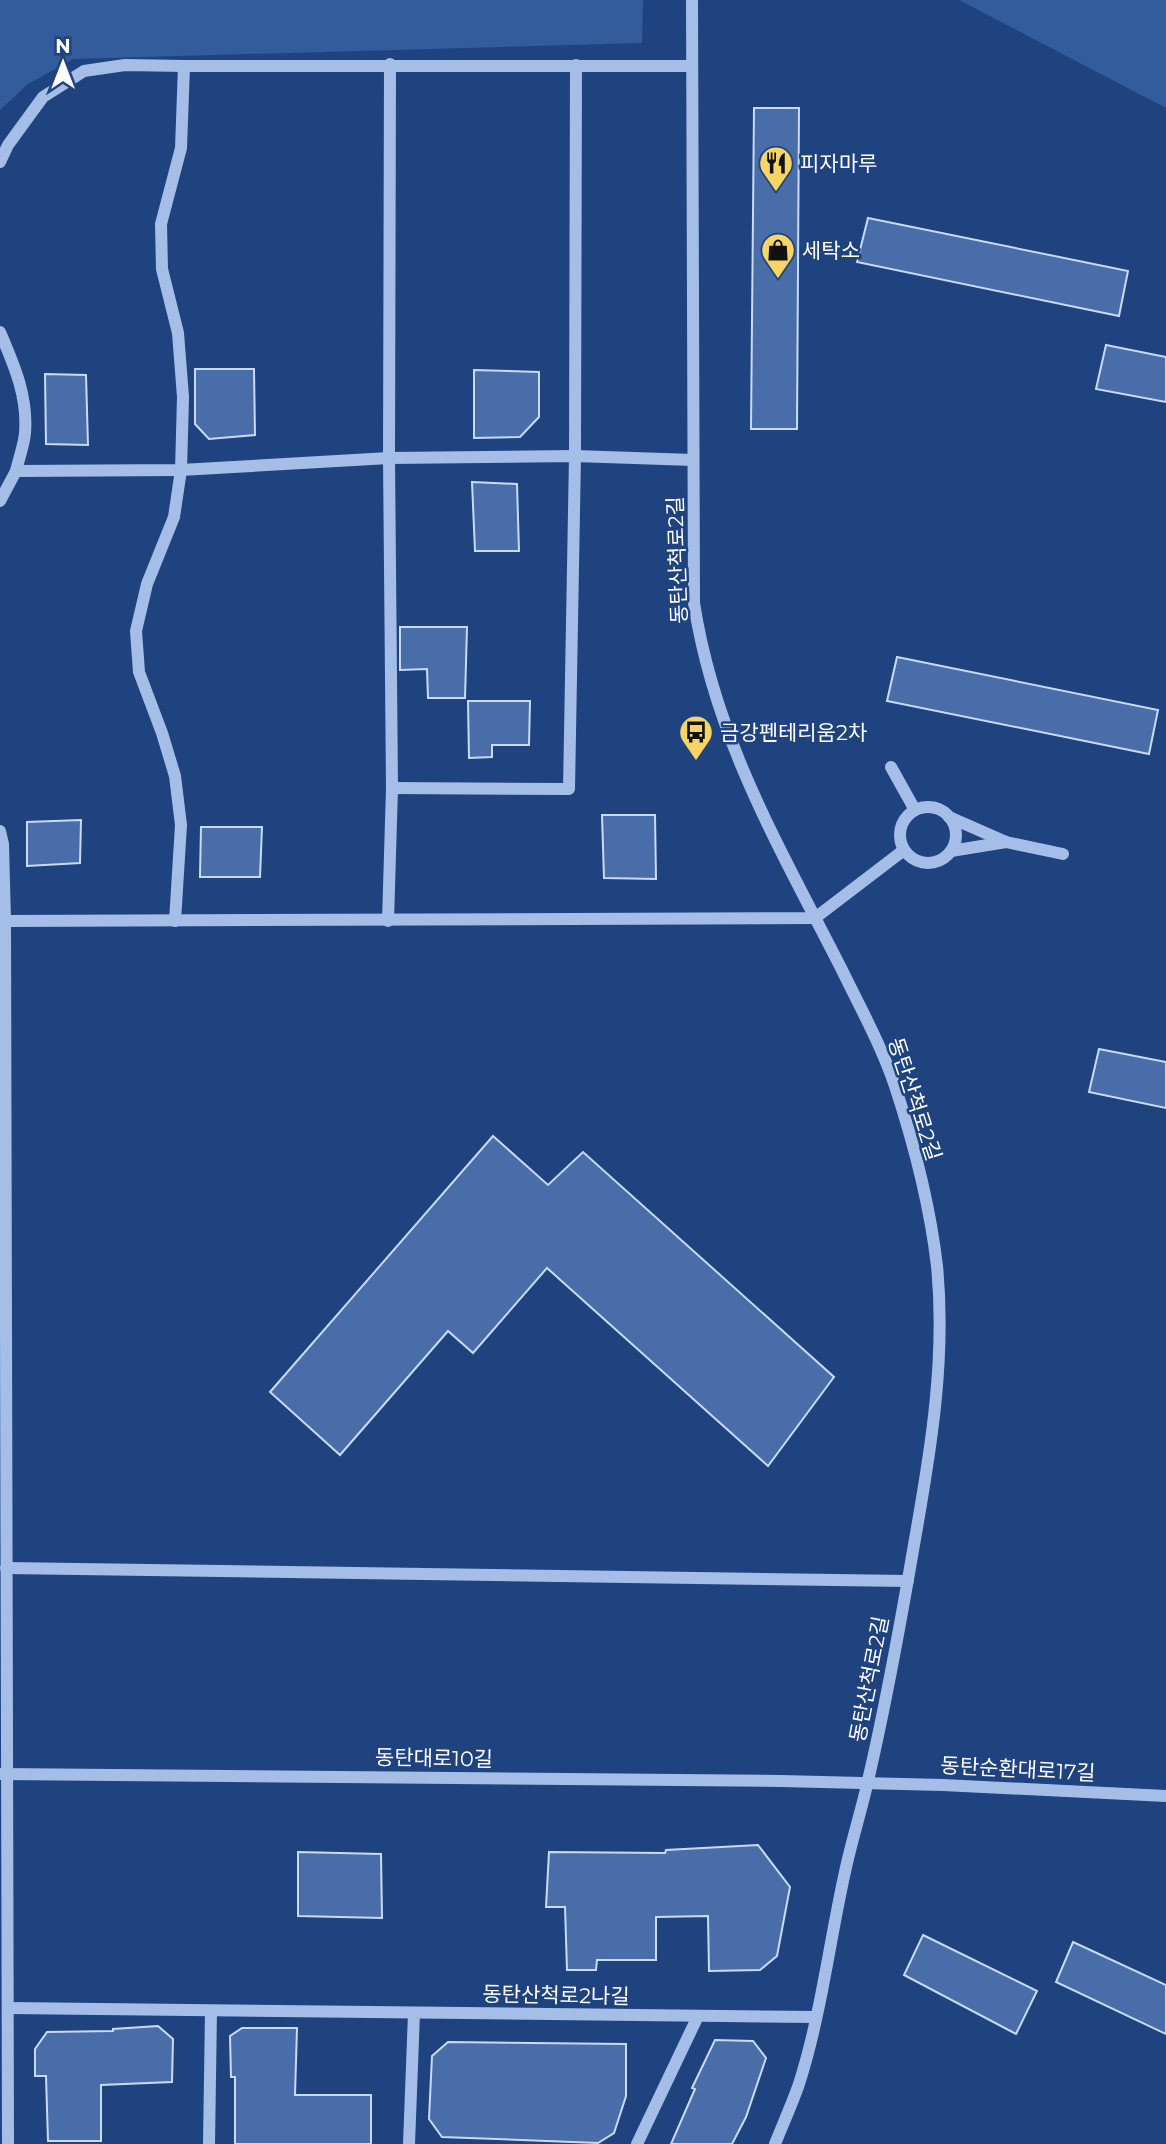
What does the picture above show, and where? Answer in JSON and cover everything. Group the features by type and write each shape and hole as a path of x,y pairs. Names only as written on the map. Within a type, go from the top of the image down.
{"street":[{"name":"동탄산척로2길","path":"692,0 694,604 700,646 729,740 757,804 884,1054 912,1145 931,1221 937,1268 938,1365 933,1439 908,1581 868,1783 847,1864 816,2017 799,2086 775,2144"},
{"path":"388,921 392,788 390,64"},
{"path":"0,162 8,145 43,97 84,71 125,65 692,66"},
{"path":"392,788 569,789 575,456 576,65"},
{"path":"175,921 181,825 175,776 139,672 136,631 147,584 174,517 181,470 183,397 178,333 162,269 161,224 181,148 184,66"},
{"path":"0,332 24,395 25,434 16,471 0,501"},
{"path":"16,471 181,470 389,458 575,456 693,460"},
{"path":"891,767 915,810"},
{"path":"1006,842 951,851 944,857 927,863 918,861 904,850 901,841 902,823 915,810 933,808 1006,842 1063,854"},
{"path":"949,817 956,833 951,851"},
{"path":"0,831 3,844 5,921 6,1568 3,1774 7,1811 8,2144"},
{"path":"5,921 816,918 904,850"},
{"path":"6,1568 908,1581"},
{"name":"동탄대로10길","path":"3,1774 868,1783"},
{"name":"동탄순환대로17길","path":"868,1783 1166,1796"},
{"name":"동탄산척로2나길","path":"9,2008 816,2017"},
{"path":"209,2144 211,2011"},
{"path":"409,2144 414,2013"},
{"path":"636,2144 698,2016"}],"shaded area":[{"path":"0,0 643,0 642,43 73,59 28,84 0,110"},
{"path":"959,0 1166,0 1166,108"}],"building":[{"path":"754,108 799,108 797,429 751,429"},
{"path":"868,218 1128,271 1119,316 857,262"},
{"path":"1106,345 1166,357 1166,402 1096,389"},
{"path":"195,369 254,369 255,435 209,439 195,424"},
{"path":"474,370 539,372 539,417 520,437 474,438"},
{"path":"45,374 86,375 88,445 46,444"},
{"path":"472,482 517,484 519,551 475,551"},
{"path":"400,627 467,627 465,698 428,698 427,669 400,670"},
{"path":"897,657 1158,710 1149,754 887,701"},
{"path":"468,701 530,701 529,745 492,745 492,757 469,758"},
{"path":"602,815 655,815 656,879 604,878"},
{"path":"81,820 80,863 27,866 27,822"},
{"path":"201,827 262,827 260,877 200,877"},
{"path":"1099,1049 1166,1062 1166,1108 1089,1092"},
{"path":"493,1136 548,1185 583,1152 834,1377 768,1466 547,1268 473,1353 448,1331 340,1455 270,1392"},
{"path":"758,1845 790,1887 777,1956 760,1970 709,1971 708,1916 656,1917 656,1960 597,1960 596,1970 567,1970 565,1907 546,1907 549,1852 665,1853 666,1850"},
{"path":"298,1852 381,1854 382,1918 298,1916"},
{"path":"923,1935 1037,1991 1016,2034 904,1975"},
{"path":"1073,1942 1166,1985 1166,2034 1056,1982"},
{"path":"158,2026 173,2039 172,2082 101,2085 101,2141 48,2141 46,2076 35,2076 35,2049 47,2032 113,2031"},
{"path":"242,2028 297,2028 295,2095 371,2095 371,2144 235,2144 235,2077 231,2077 230,2036"},
{"path":"715,2040 753,2041 766,2058 746,2117 732,2144 671,2144 695,2089 692,2088"},
{"path":"448,2042 626,2044 626,2096 614,2133 598,2143 442,2137 429,2119 432,2056"}],"place":[{"name":"피자마루","path":"776,193"},
{"name":"세탁소","path":"778,280"},
{"name":"금강펜테리움2차","path":"696,762"}]}
